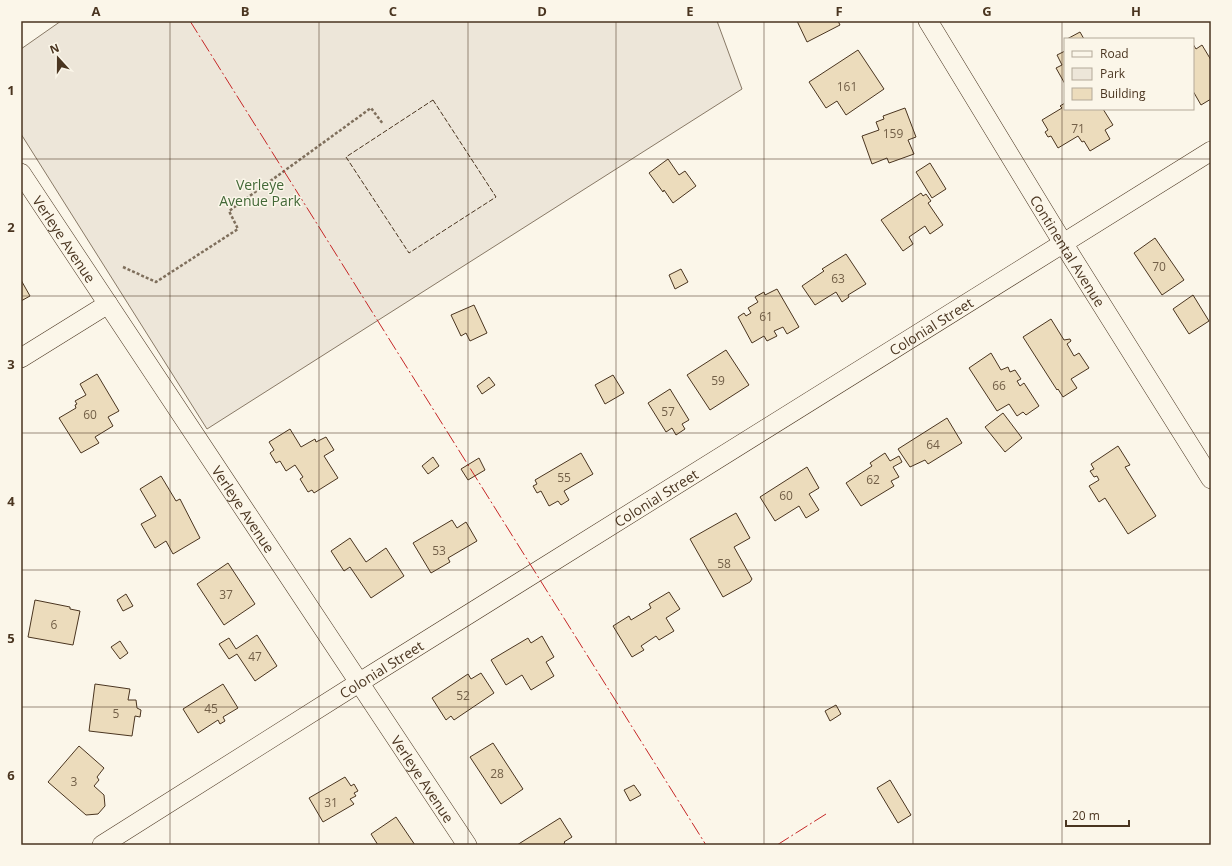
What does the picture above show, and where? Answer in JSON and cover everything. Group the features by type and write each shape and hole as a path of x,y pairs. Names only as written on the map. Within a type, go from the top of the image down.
{"street":[{"name":"Continental Avenue","path":"928,21 1211,479"},
{"name":"Colonial Street","path":"102,845 360,682 1211,151"},
{"name":"Verleye Avenue","path":"21,173 467,845"},
{"path":"21,358 108,304"}],"path":[{"path":"123,267 156,282 238,229 229,211 371,108 383,124"}],"green space":[{"name":"Verleye Avenue Park","path":"61,21 717,21 742,89 207,429 21,134 21,49"}],"building":[{"path":"797,21 838,21 840,25 807,42"},
{"path":"1080,32 1083,38 1069,38"},
{"path":"1202,45 1211,60 1211,99 1201,105 1194,93 1194,46 1196,49"},
{"path":"858,50 884,89 846,115 837,101 826,108 809,82"},
{"path":"1064,52 1064,82 1056,68 1062,65 1057,55"},
{"path":"1064,104 1064,110 1104,110 1113,125 1105,130 1110,139 1090,151 1084,141 1082,142 1078,136 1058,148 1051,136 1048,137 1045,132 1048,130 1042,120 1062,108 1060,106"},
{"path":"905,108 916,137 908,140 914,154 889,163 887,158 872,164 862,136 879,130 876,122 884,119 883,116"},
{"path":"668,159 679,175 685,171 696,186 673,203 649,173"},
{"path":"930,163 946,189 932,198 916,172"},
{"path":"921,193 923,196 926,194 931,201 928,203 943,225 930,234 925,226 909,237 913,244 903,251 881,220"},
{"path":"1155,238 1184,280 1162,295 1134,253"},
{"path":"846,254 866,284 848,295 849,297 842,302 836,292 815,305 802,286 824,271 822,269"},
{"path":"681,269 688,282 675,289 669,275"},
{"path":"21,280 30,296 21,301"},
{"path":"777,289 799,327 787,334 783,327 774,331 777,336 767,341 764,336 752,343 738,317 744,313 746,316 751,313 748,308 758,302 755,297 764,292 765,295"},
{"path":"1193,295 1209,321 1189,334 1173,309"},
{"path":"474,305 487,333 470,341 466,333 461,336 451,315"},
{"path":"1051,319 1064,340 1070,339 1071,341 1067,344 1074,356 1079,353 1089,368 1071,379 1077,388 1063,397 1023,337"},
{"path":"726,350 749,385 710,410 687,375"},
{"path":"991,353 1001,370 1008,367 1010,372 1015,370 1021,379 1017,381 1020,386 1024,383 1039,406 1026,415 1023,412 1017,416 1009,404 997,411 969,368"},
{"path":"97,374 119,411 108,417 113,426 95,437 99,443 81,453 59,418 76,408 75,405 77,404 75,401 86,395 80,384"},
{"path":"613,375 624,393 605,404 595,385"},
{"path":"489,377 495,385 482,394 477,386"},
{"path":"670,389 689,420 682,424 685,429 676,435 672,428 666,432 648,403"},
{"path":"1003,413 1022,438 1005,452 985,427"},
{"path":"947,418 962,443 928,464 925,460 910,467 898,449"},
{"path":"290,429 301,447 315,439 316,442 326,437 334,450 324,456 338,478 314,493 312,490 308,492 300,479 303,477 295,465 286,471 280,461 276,463 270,453 274,450 269,442"},
{"path":"1118,446 1130,465 1125,467 1156,516 1128,534 1105,498 1099,502 1089,486 1099,480 1097,476 1094,477 1090,471 1094,469 1091,464"},
{"path":"581,453 593,474 564,491 569,500 561,505 558,501 549,506 541,491 537,493 533,486 537,484 535,480"},
{"path":"885,453 890,461 899,456 902,462 893,467 899,477 891,481 894,486 861,506 846,483 872,466 870,463"},
{"path":"433,457 439,466 428,474 422,466"},
{"path":"479,458 485,470 468,480 461,469"},
{"path":"807,467 819,488 809,494 819,510 806,518 799,506 775,521 760,497"},
{"path":"161,476 176,501 180,499 200,538 173,554 166,541 155,548 141,524 156,516 140,489"},
{"path":"736,513 750,538 734,547 752,579 750,582 723,597 690,539"},
{"path":"452,520 457,528 466,522 477,541 448,558 450,562 431,573 413,543"},
{"path":"350,538 366,562 386,548 404,576 371,598 350,567 344,571 331,551"},
{"path":"228,563 255,604 224,625 197,584"},
{"path":"669,592 680,609 666,618 674,631 659,640 656,636 641,646 644,650 632,657 613,626 629,616 631,620 651,608 649,604"},
{"path":"126,594 133,606 123,611 117,600"},
{"path":"35,600 70,607 70,609 80,611 73,645 28,637"},
{"path":"257,635 277,666 255,681 237,654 229,659 219,644 229,638 236,649"},
{"path":"542,636 554,657 546,662 554,676 531,690 522,675 506,685 491,660 528,638 531,643"},
{"path":"120,641 128,653 120,659 111,647"},
{"path":"481,673 494,693 454,720 451,716 446,720 432,698 468,674 471,679"},
{"path":"95,684 130,689 128,700 136,700 137,708 141,710 140,717 135,716 132,736 89,731"},
{"path":"223,684 238,708 223,717 225,721 220,724 218,720 198,733 183,709"},
{"path":"836,705 841,714 830,721 825,711"},
{"path":"493,743 523,789 501,804 470,757"},
{"path":"79,746 104,768 97,777 99,780 94,786 104,795 105,806 98,814 86,815 48,782"},
{"path":"345,777 351,786 354,784 358,791 354,793 356,796 350,799 354,804 323,822 309,798"},
{"path":"890,780 911,815 898,823 877,788"},
{"path":"634,785 641,795 630,801 624,790"},
{"path":"396,817 415,845 378,845 371,834"},
{"path":"560,818 572,837 562,845 517,845"}],"fence":[{"path":"433,100 496,197 409,253 346,157 433,100"}],"power":[{"path":"190,21 706,845"},
{"path":"777,845 826,814"}]}
